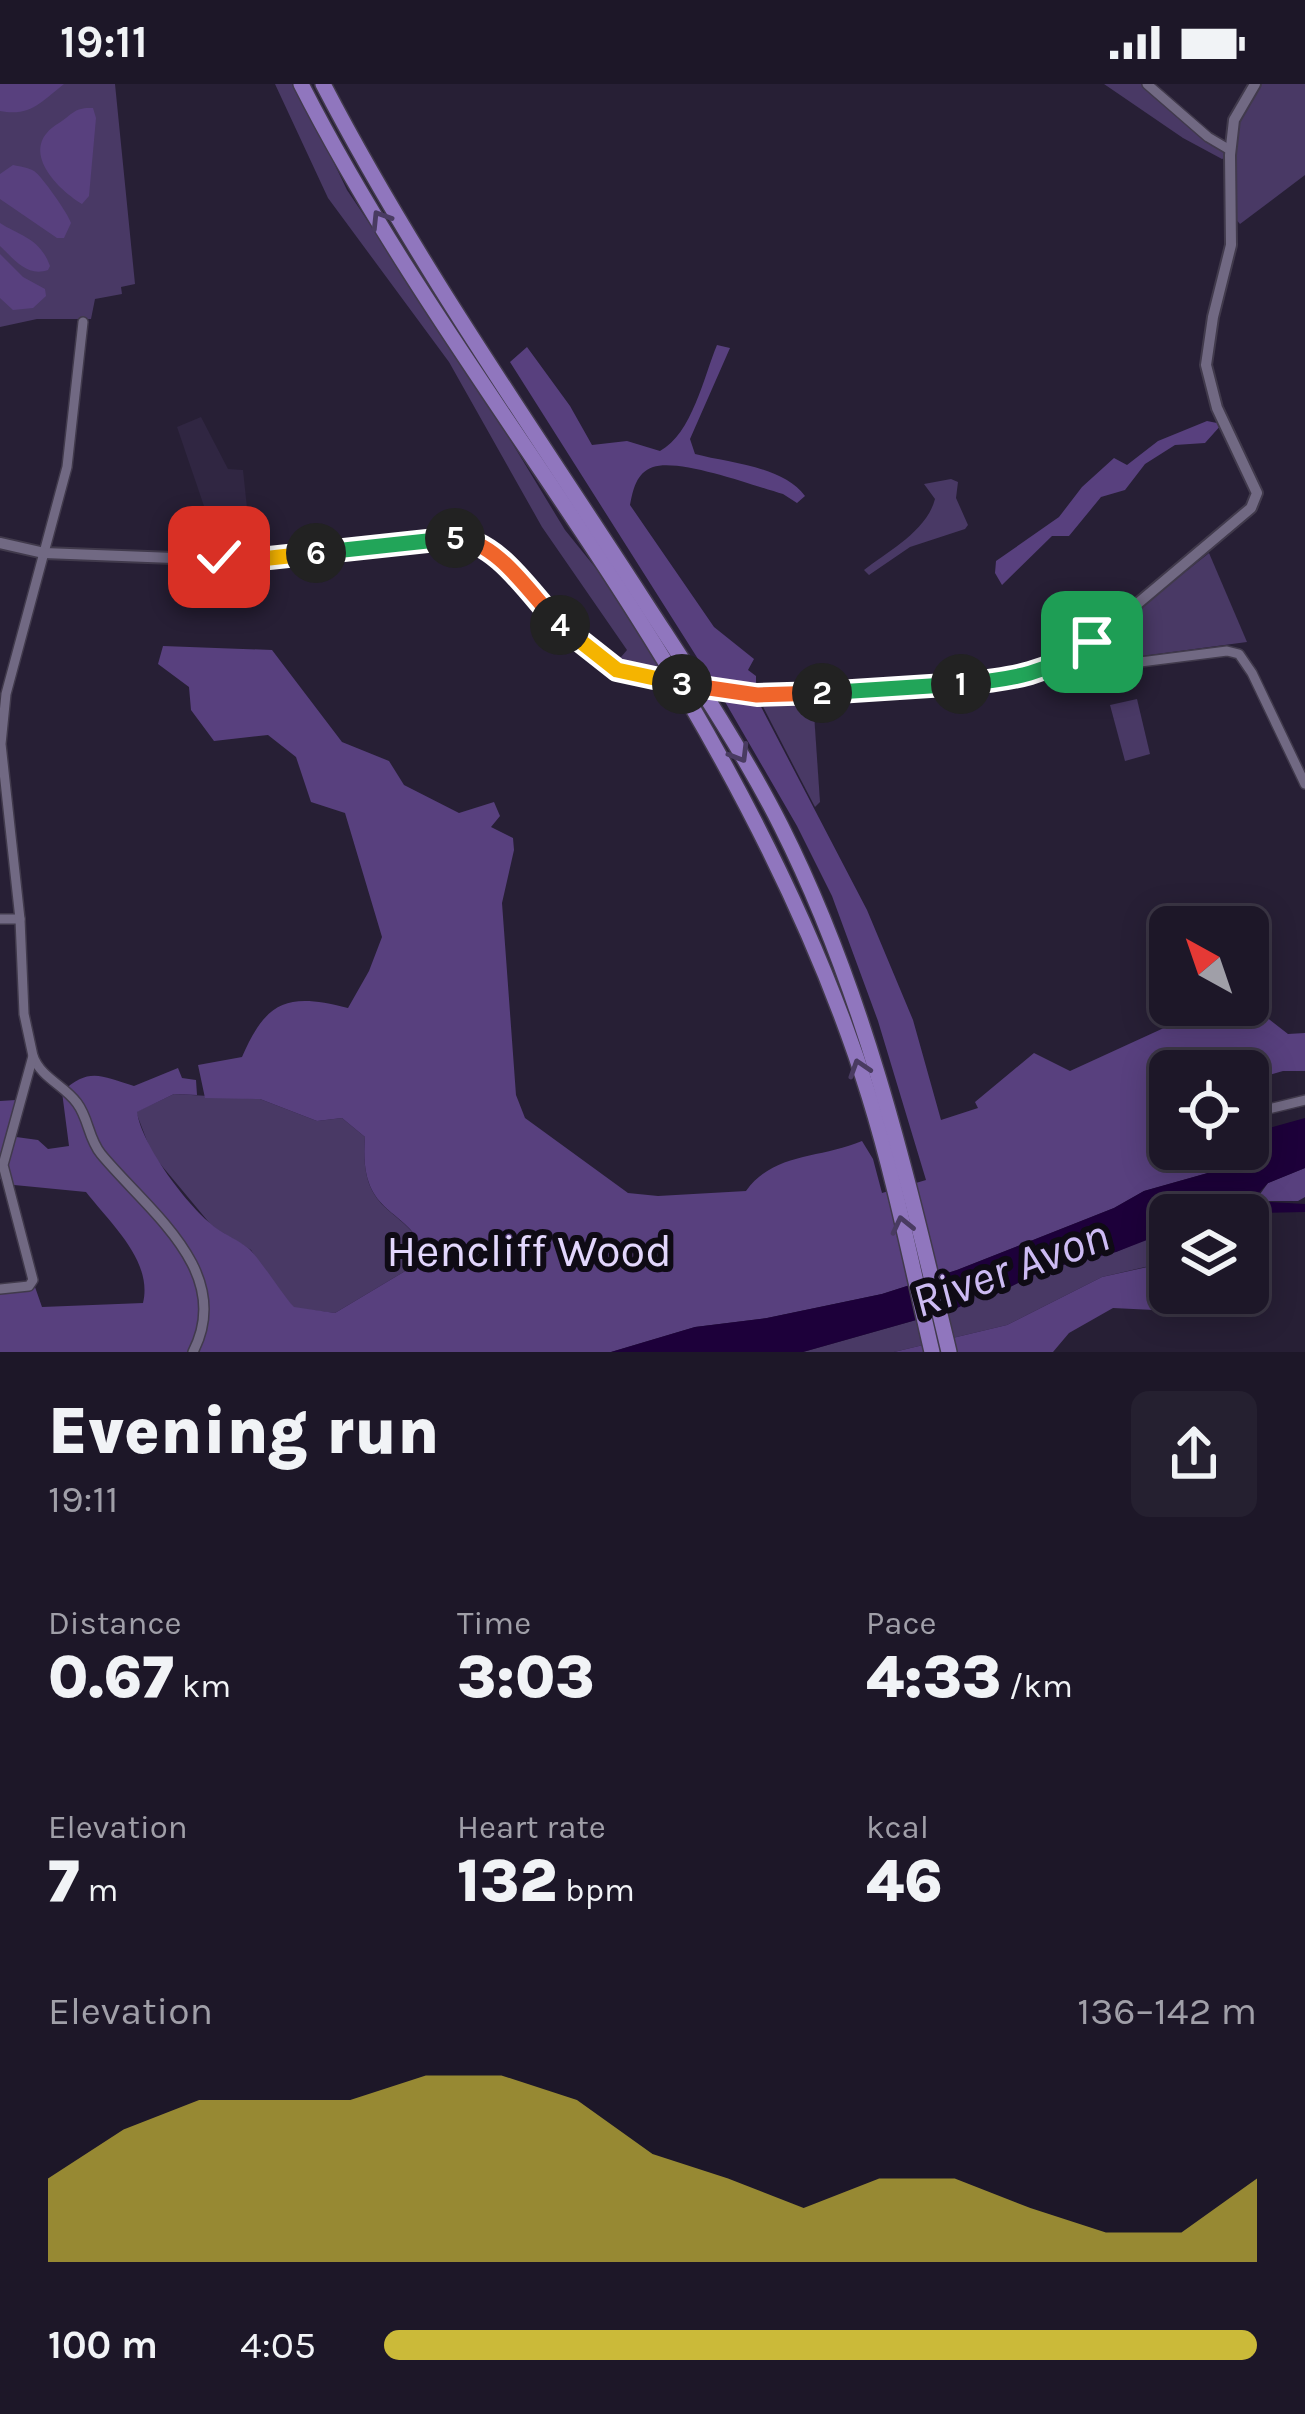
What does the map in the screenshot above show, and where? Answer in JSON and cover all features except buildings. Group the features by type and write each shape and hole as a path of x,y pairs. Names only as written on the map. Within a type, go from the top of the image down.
{"highway":[{"path":"302,84 417,279 687,699 738,792 830,986 899,1178 932,1352"},
{"path":"323,84 430,269 712,705 772,810 847,974 950,1352"}],"street":[{"path":"1147,84 1208,137 1231,150"},
{"path":"1027,676 1077,652 1161,586 1256,500 1257,493 1217,408 1206,364 1231,245 1231,150 1237,110 1255,84"},
{"path":"83,322 67,467 6,694 1,744 20,919 23,1015 37,1067 78,1105 87,1133 103,1156 174,1234 196,1270 206,1313 193,1352"},
{"path":"0,544 44,553 251,560 465,538 495,555 582,646 617,670 735,693 914,688 1227,651 1239,654 1252,673 1305,784"},
{"path":"1077,652 1074,660 1079,669"},
{"path":"0,919 20,919"},
{"path":"0,1288 28,1286 33,1280 3,1165 33,1056"},
{"path":"1269,1109 1305,1100"}],"shaded area":[{"path":"0,84 115,84 135,284 121,287 122,294 95,299 91,319 37,319 0,327"},
{"path":"275,84 296,84 347,190 466,367 565,530 607,582 664,673 616,663 627,650 542,527 449,362 328,198"},
{"path":"1104,84 1148,84 1230,149 1234,120 1255,84 1305,84 1305,175 1240,224 1233,216 1230,156 1222,159 1183,138"},
{"path":"201,417 228,469 243,470 252,555 230,554 218,547 177,427"},
{"path":"958,482 956,498 968,525 965,529 910,547 869,575 864,570 905,540 931,511 935,499 924,484"},
{"path":"1209,553 1247,642 1082,664 1081,655"},
{"path":"813,699 820,802 815,807 760,701"},
{"path":"1137,699 1150,754 1125,761 1110,705"},
{"path":"174,1094 260,1099 317,1121 342,1118 365,1137 365,1164 377,1198 419,1240 427,1258 335,1313 294,1308 251,1250 212,1226 152,1154 136,1112"},
{"path":"1148,1238 1149,1266 1102,1277 1007,1325 894,1352 803,1352 955,1309 977,1293 994,1295 1046,1269 1116,1252"}],"green space":[{"path":"0,84 64,84 35,106 11,112 0,111"},
{"path":"93,108 89,196 82,204 51,177 44,166 41,143 74,112"},
{"path":"13,165 34,171 54,196 71,223 64,238 57,238 0,199 0,174"},
{"path":"0,223 35,244 46,257 48,270 28,269 16,262 0,246"},
{"path":"0,254 23,277 45,289 46,296 33,308 13,310 0,298"},
{"name":"Hencliff Wood","path":"717,345 730,348 690,439 695,454 769,472 805,496 797,503 783,494 717,474 665,465 643,473 630,505 714,627 754,659 748,670 756,676 756,689 733,689 739,701 758,701 867,910 913,1020 941,1120 978,1108 975,1102 1034,1053 1070,1071 1168,1026 1269,1026 1269,1019 1288,1034 1305,1033 1305,1071 1269,1075 1269,1050 1149,1050 1149,1170 1218,1170 1144,1191 1114,1208 957,1270 882,1294 767,1318 695,1327 611,1352 0,1352 0,1291 35,1287 42,1307 143,1303 142,1272 136,1258 86,1192 4,1184 0,1178 0,1101 16,1100 9,1136 38,1140 48,1149 69,1146 62,1092 89,1076 134,1086 178,1068 182,1078 196,1080 197,1095 174,1094 137,1112 141,1126 180,1191 216,1228 253,1253 294,1307 335,1313 427,1258 409,1228 377,1198 365,1164 365,1137 342,1118 317,1121 260,1099 205,1098 198,1065 242,1057 261,1023 282,1005 310,1001 348,1008 382,937 345,813 311,802 296,757 268,735 214,741 191,710 189,687 158,664 163,646 272,650 342,742 389,761 404,785 459,813 494,802 500,816 491,827 513,838 514,850 502,903 516,1095 525,1118 628,1193 746,1191 770,1169 862,1141 873,1159 882,1193 926,1180 878,1021 832,896 797,826 724,700 510,362 527,347 592,445 627,441 660,451 681,432"},
{"path":"1207,421 1222,424 1205,443 1175,445 1145,464 1125,490 1101,497 1069,536 1052,536 1002,585 995,573 996,561 1059,517 1082,487 1114,458 1127,465 1158,441"},
{"path":"1305,1168 1305,1197 1298,1201 1269,1201 1269,1194 1260,1194 1268,1183"},
{"path":"1149,1267 1149,1310 1113,1308 1069,1333 1053,1352 894,1352 1007,1325 1102,1277"}],"water":[{"name":"River Avon","path":"1305,1118 1305,1168 1268,1183 1258,1194 1149,1194 1149,1239 1046,1269 994,1295 974,1294 955,1309 803,1352 611,1352 695,1327 767,1318 882,1294 957,1270 1114,1208 1144,1191 1218,1170 1269,1170 1269,1128"},
{"path":"1269,1202 1305,1204 1305,1212 1269,1213"}],"route":[{"path":"219,557 251,560 465,538 495,555 556,622 609,665 631,675 735,693 914,688 1012,679 1042,671 1092,642"}]}
